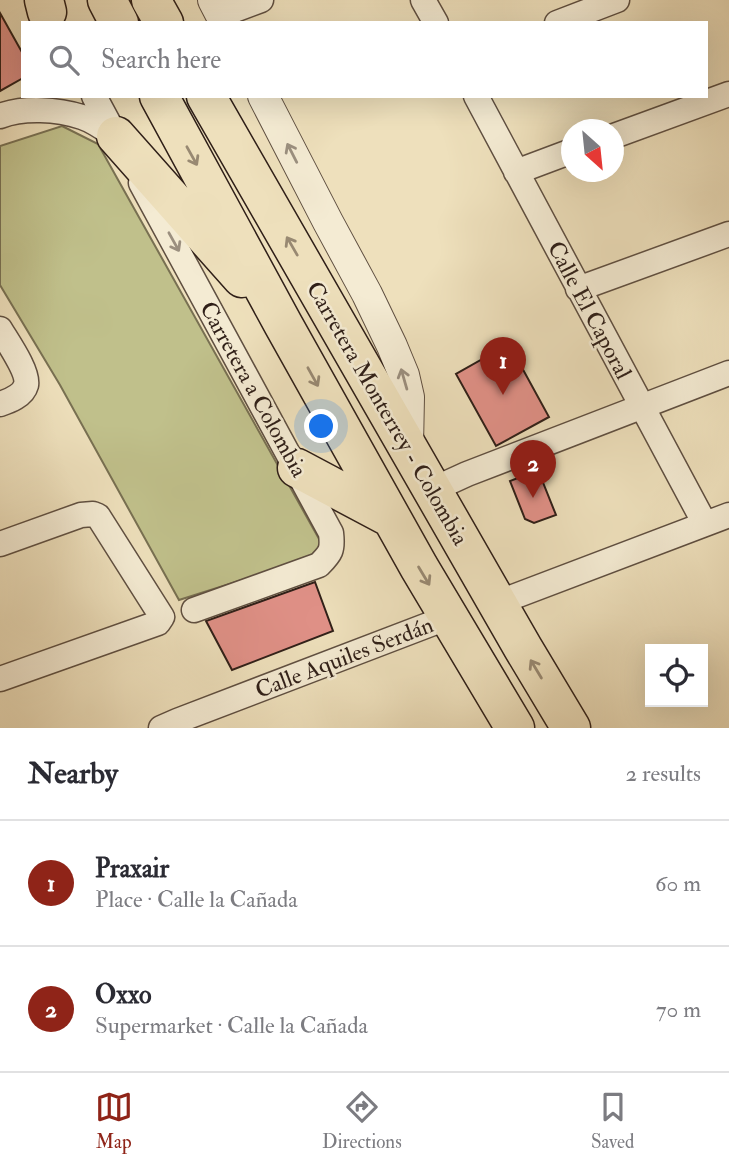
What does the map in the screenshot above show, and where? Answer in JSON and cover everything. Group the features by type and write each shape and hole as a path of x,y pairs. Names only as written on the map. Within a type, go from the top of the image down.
{"main road":[{"path":"107,0 118,21"},
{"path":"151,0 163,21"},
{"name":"Carretera Monterrey - Colombia","path":"160,98 391,518 515,728"},
{"name":"Carretera Monterrey - Colombia","path":"207,98 571,728"},
{"path":"116,136 283,324"},
{"path":"297,468 391,518"}],"street":[{"path":"220,13 261,0"},
{"path":"424,0 435,21"},
{"path":"563,21 617,0"},
{"path":"624,132 729,94"},
{"name":"Carretera a Colombia","path":"95,98 331,533 333,547 319,565 194,610"},
{"path":"264,98 367,294 404,375 408,397 408,446"},
{"name":"Calle El Caporal","path":"477,98 705,524"},
{"path":"13,108 82,117 116,136"},
{"path":"516,172 561,155"},
{"path":"578,289 729,233"},
{"path":"0,329 24,372 26,384 12,400 0,404"},
{"path":"432,490 729,373"},
{"path":"0,544 81,515 98,516 162,616 158,623 0,679"},
{"path":"497,603 729,515"},
{"name":"Calle Aquiles Serdán","path":"161,728 449,617"}],"green space":[{"path":"62,126 98,144 323,546 305,560 179,600 60,385 0,285 0,146"}],"building":[{"path":"0,13 21,50 21,79 0,91"},
{"path":"509,344 549,417 496,446 456,374"},
{"path":"538,470 556,515 534,523 525,519 510,481"},
{"path":"315,582 333,631 232,670 206,621"}],"place":[{"name":"Praxair","path":"503,395"},
{"name":"Oxxo","path":"533,498"}]}
